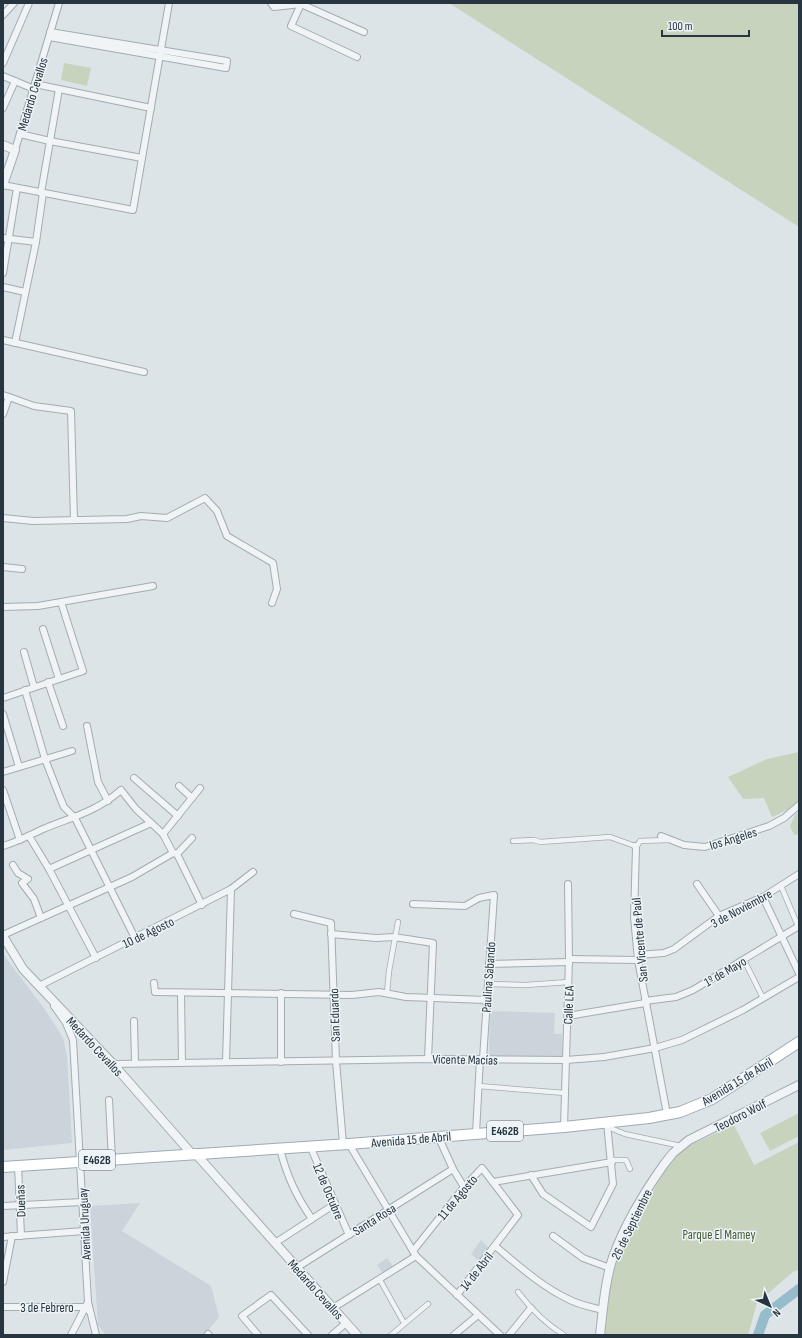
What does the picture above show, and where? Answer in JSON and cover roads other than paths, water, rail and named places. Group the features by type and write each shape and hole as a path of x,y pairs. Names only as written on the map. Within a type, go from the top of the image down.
{"main road":[{"name":"Avenida 15 de Abril","path":"3,1167 193,1153 280,1149 476,1133 608,1125 680,1112 712,1099 799,1042"}],"street":[{"path":"3,15 14,3"},
{"path":"3,63 29,3"},
{"name":"Medardo Cevallos","path":"3,185 20,134 59,3"},
{"path":"3,185 133,210 170,3"},
{"path":"271,3 274,7 301,4 364,32"},
{"path":"301,4 291,26 357,57"},
{"path":"50,34 162,53 227,62 226,68 162,53"},
{"path":"3,76 34,86 60,89 152,108"},
{"path":"3,108 15,81"},
{"path":"16,342 36,242 50,141 60,89"},
{"path":"20,134 142,158"},
{"path":"3,145 15,150"},
{"path":"3,273 6,238 17,188"},
{"path":"6,238 36,242"},
{"path":"3,287 25,292"},
{"path":"3,340 144,372"},
{"path":"3,414 6,396 34,406 71,411 74,520"},
{"path":"3,518 33,520 127,519 141,516 167,518 205,498 217,511 227,536 272,563 277,590 272,602"},
{"path":"3,567 22,569"},
{"path":"3,607 38,606 152,586"},
{"path":"3,698 83,671 61,602"},
{"path":"43,629 59,679"},
{"path":"24,652 34,687"},
{"path":"48,682 63,726"},
{"path":"25,690 45,759 64,807 75,818 135,938"},
{"path":"3,714 20,767"},
{"path":"87,726 98,782 108,801"},
{"path":"3,772 72,751"},
{"path":"134,778 178,816"},
{"path":"179,786 192,798"},
{"path":"163,834 200,788"},
{"path":"3,790 20,840"},
{"path":"3,846 75,818 108,801 121,790 151,824 163,834 175,853 202,905"},
{"name":"los Ángeles","path":"661,836 684,845 705,847 769,826 784,818 799,805"},
{"path":"49,869 151,824"},
{"path":"29,836 69,905 96,958"},
{"path":"513,841 534,840 540,842 610,837 635,847 640,841 670,840"},
{"path":"3,936 145,871 175,853 192,838"},
{"name":"San Vicente de Paúl","path":"635,847 634,917 638,958 667,1114"},
{"path":"13,865 18,873 28,879 22,884 34,899 41,918"},
{"name":"10 de Agosto","path":"40,987 202,905 231,889 253,872"},
{"name":"3 de Noviembre","path":"489,964 638,958 664,953 674,949 719,916 763,897 799,874"},
{"name":"Calle LEA","path":"564,1127 569,982 568,884"},
{"path":"697,884 719,916"},
{"path":"781,886 799,926"},
{"path":"226,1062 231,889"},
{"name":"Paulina Sabando","path":"413,904 465,906 479,898 494,895 482,1059 478,1086 476,1133"},
{"path":"763,897 799,973"},
{"path":"294,914 331,923 331,934 376,938 394,937 432,943 428,1059"},
{"path":"387,993 394,937 398,922"},
{"name":"1º de Mayo","path":"568,1016 682,995 744,960 799,926"},
{"name":"San Eduardo","path":"331,934 336,1061 346,1144 414,1254 500,1335"},
{"name":"Medardo Cevallos","path":"3,936 18,961 40,987 85,1033 357,1335"},
{"path":"744,960 763,998"},
{"name":"Vicente Macías","path":"113,1064 428,1059 566,1060 610,1056 654,1048 682,1040 699,1033 799,977"},
{"path":"487,984 525,985 569,982"},
{"path":"154,983 156,992 352,995 370,992 430,999 486,1000"},
{"name":"Avenida Uruguay","path":"40,987 66,1023 73,1040 88,1307 96,1335"},
{"path":"181,992 182,1063"},
{"path":"281,993 281,1062"},
{"path":"134,1020 136,1063"},
{"path":"73,1040 76,1034 80,1032 85,1033"},
{"name":"Teodoro Wolf","path":"681,1146 799,1085"},
{"path":"478,1086 565,1093"},
{"path":"109,1100 112,1160"},
{"path":"608,1125 625,1134 681,1146"},
{"path":"531,1175 543,1194 591,1227 612,1188 614,1179 608,1125"},
{"path":"438,1136 453,1169 464,1187"},
{"name":"12 de Octubre","path":"310,1146 349,1235"},
{"name":"26 de Septiembre","path":"600,1335 610,1268 618,1245 650,1185 664,1163 681,1146"},
{"path":"280,1149 287,1175 297,1197 312,1219"},
{"path":"612,1161 626,1160 630,1169"},
{"name":"11 de Agosto","path":"333,1308 380,1280 414,1254 464,1187 482,1168 493,1182 612,1161"},
{"name":"Dueñas","path":"18,1165 21,1236"},
{"name":"Santa Rosa","path":"296,1268 453,1169"},
{"name":"14 de Abril","path":"457,1295 518,1215 493,1182"},
{"path":"3,1206 82,1202"},
{"path":"275,1243 335,1204"},
{"path":"3,1237 84,1231"},
{"name":"Dueñas","path":"3,1282 12,1236"},
{"path":"553,1236 583,1258 610,1268"},
{"path":"495,1246 524,1270 560,1295 579,1304 603,1310"},
{"path":"380,1280 404,1323"},
{"path":"518,1292 531,1308 552,1328 564,1335"},
{"path":"258,1335 242,1316 271,1295 308,1335"},
{"path":"390,1335 428,1304"},
{"name":"3 de Febrero","path":"3,1307 88,1307"},
{"path":"71,1335 88,1307"},
{"path":"509,1335 531,1308"},
{"path":"454,1335 478,1315"},
{"path":"332,1335 346,1323"}],"waterway":[{"path":"758,1335 765,1315 799,1289"}],"park label":[{"name":"Parque El Mamey","path":"719,1234"}]}
